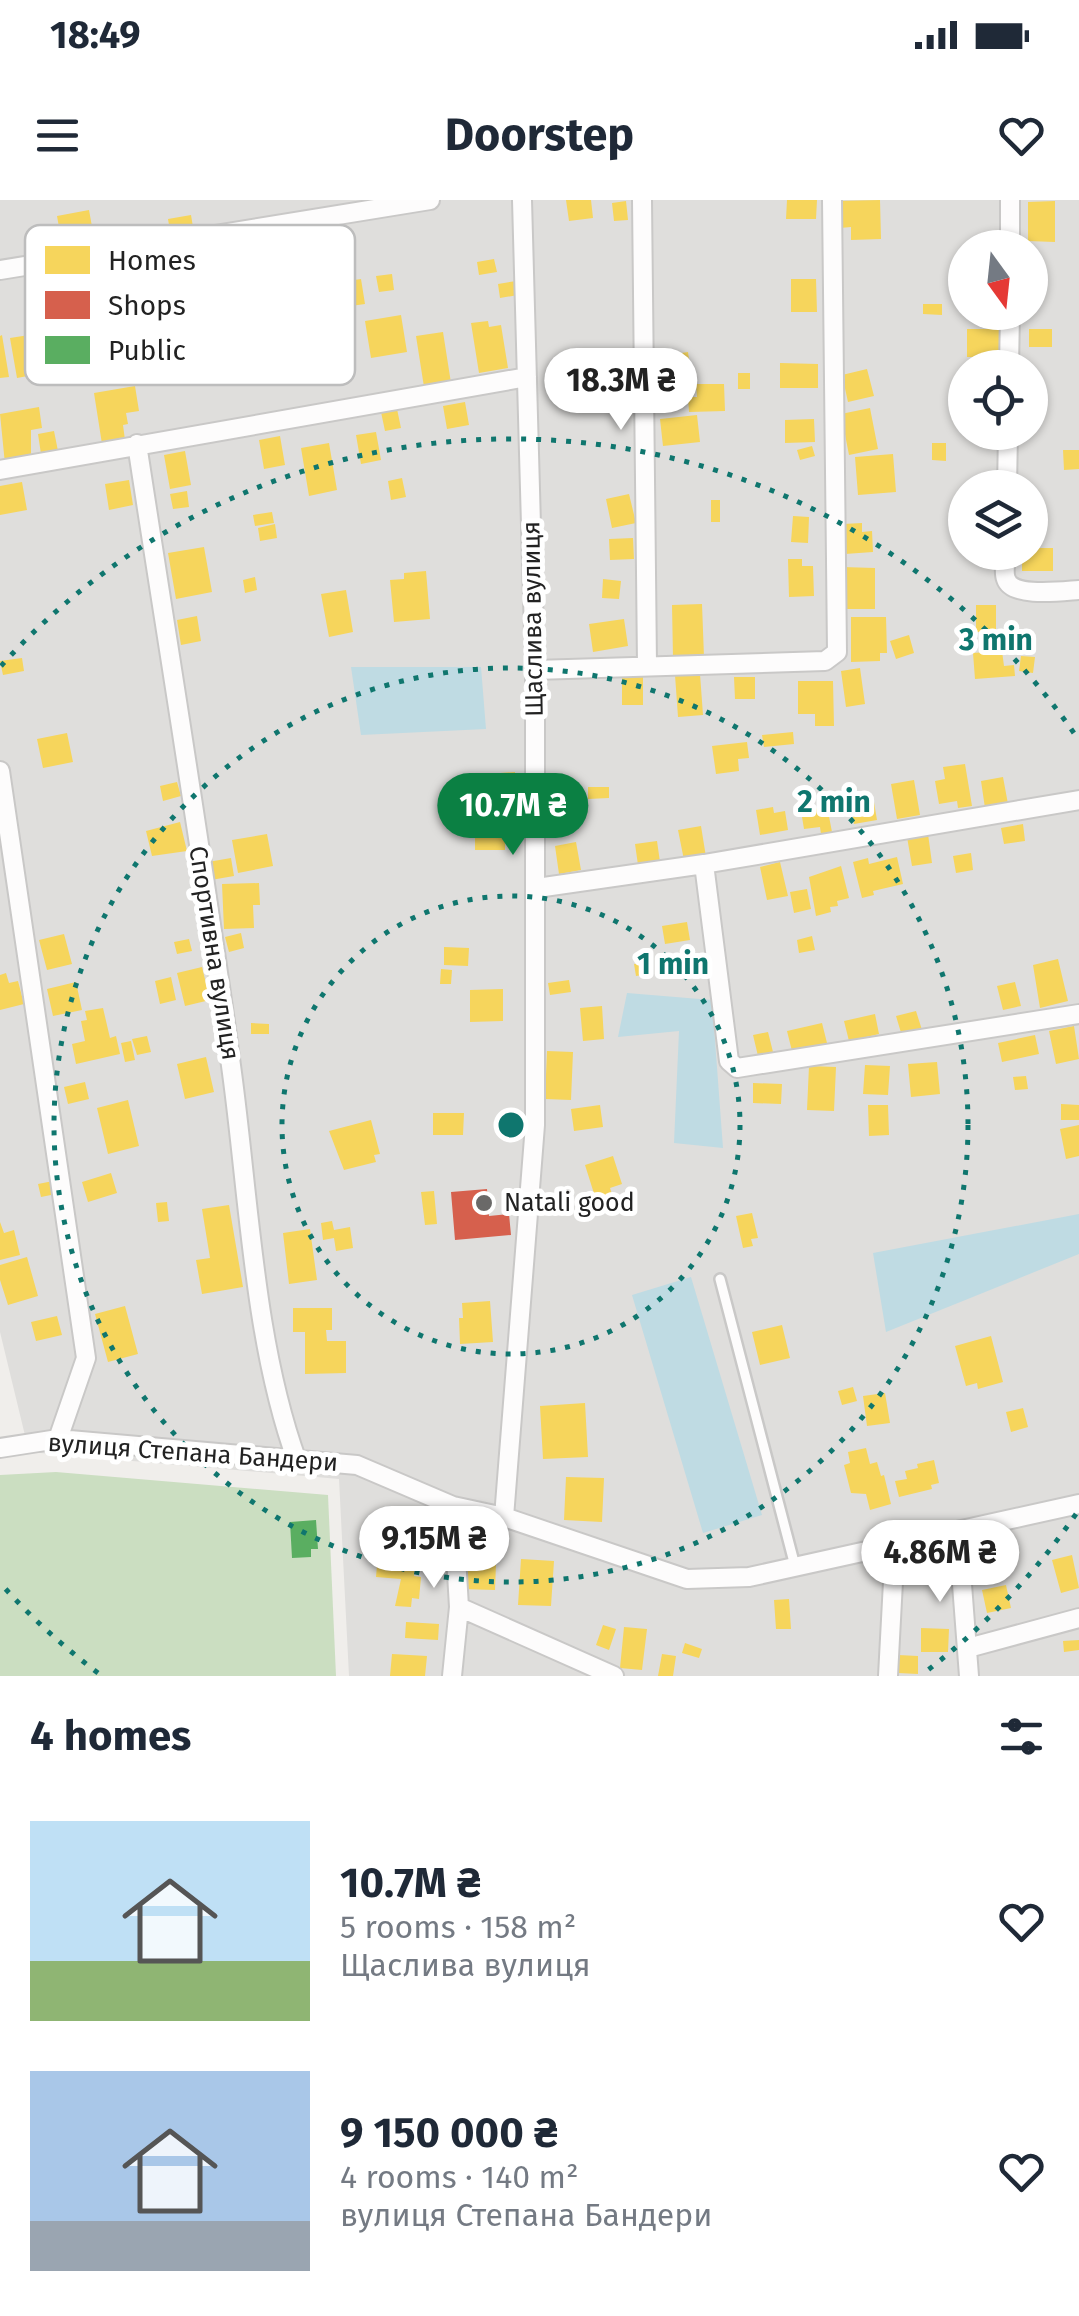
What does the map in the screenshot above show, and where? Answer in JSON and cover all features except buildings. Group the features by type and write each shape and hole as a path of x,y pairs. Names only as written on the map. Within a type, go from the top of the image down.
{"street":[{"path":"276,225 430,200"},
{"name":"Щаслива вулиця","path":"504,1517 535,1125 535,670 522,200"},
{"path":"642,200 647,665"},
{"path":"535,670 825,661 837,652 832,200"},
{"path":"1010,200 1010,230"},
{"path":"0,270 25,266"},
{"path":"0,470 527,376"},
{"name":"Спортивна вулиця","path":"137,444 232,1073 254,1259 282,1419 297,1461"},
{"path":"1006,570 1006,579 1024,591 1079,590"},
{"path":"0,771 86,1358 58,1439"},
{"path":"537,888 704,864 1079,800"},
{"path":"704,864 729,1062 737,1068 1079,1014"},
{"name":"вулиця Степана Бандери","path":"0,1448 58,1439 357,1464 453,1506 504,1517 686,1578 749,1577 1079,1504"},
{"path":"452,1676 459,1607 453,1506"},
{"path":"958,1532 969,1676"},
{"path":"888,1676 895,1544"},
{"path":"459,1607 614,1676"},
{"path":"968,1648 1079,1618"}],"lane":[{"path":"720,1278 795,1566"}],"shaded area":[{"path":"0,200 1079,200 1079,1676 349,1676 339,1479 29,1452 0,1332"}],"green space":[{"path":"56,1472 328,1495 336,1676 0,1676 0,1475"}],"water":[{"path":"351,667 481,667 486,729 361,735"},
{"path":"627,993 712,1000 723,1148 674,1143 679,1031 618,1037"},
{"path":"1079,1214 1079,1254 886,1332 873,1253"},
{"path":"691,1277 762,1515 703,1533 632,1295"}],"place":[{"name":"Natali good","path":"484,1203"}]}
